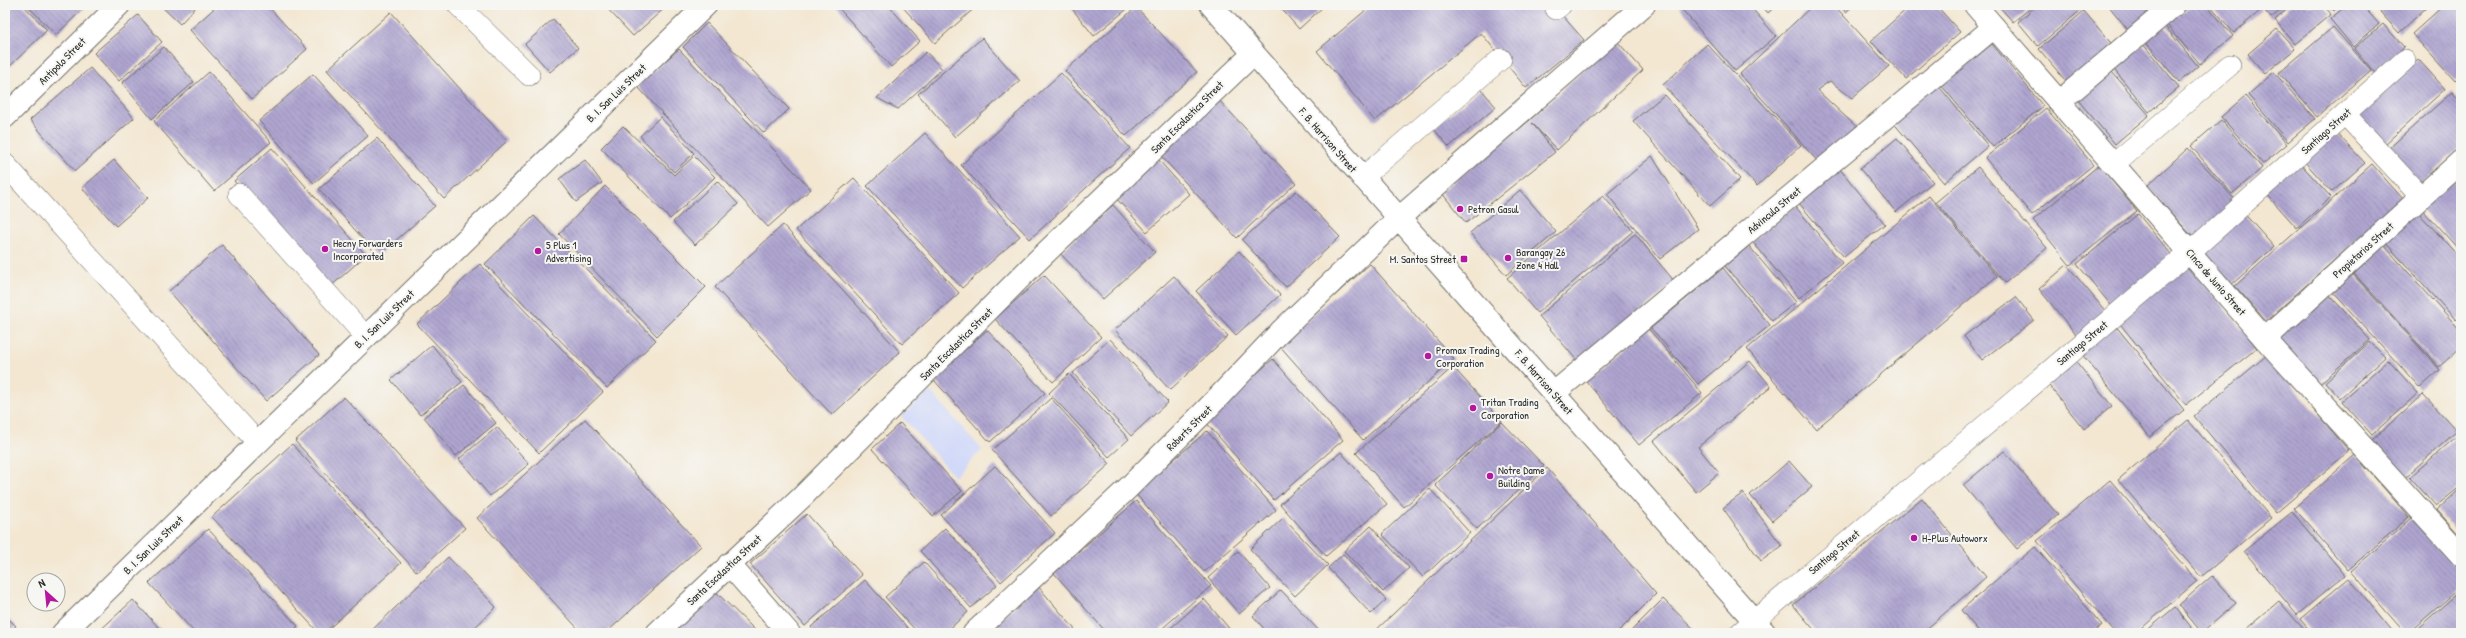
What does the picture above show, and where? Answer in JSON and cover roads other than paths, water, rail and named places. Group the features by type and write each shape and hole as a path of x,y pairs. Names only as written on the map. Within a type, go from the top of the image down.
{"street":[{"name":"Antipolo Street","path":"5,118 119,5"},
{"name":"B. I. San Luis Street","path":"63,633 706,5"},
{"name":"F. B. Harrison Street","path":"1211,5 1362,178 1554,393 1753,629"},
{"path":"1399,218 1644,5"},
{"name":"Cinco de Junio Street","path":"1975,5 2265,339 2461,555"},
{"path":"2059,102 2174,5"},
{"name":"Advincula Street","path":"1554,393 1994,27"},
{"name":"Santa Escolastica Street","path":"657,633 801,498 1036,262 1253,54"},
{"name":"Propietarios Street","path":"2265,339 2461,161"},
{"name":"Roberts Street","path":"974,633 1128,488 1206,410 1280,332 1399,218"},
{"path":"729,564 789,633"}],"lane":[{"path":"458,5 529,75"},
{"path":"1362,178 1501,58"},
{"name":"Santiago Street","path":"1753,629 2190,252 2405,60"},
{"path":"2114,164 2230,65"},
{"path":"2345,114 2421,197"},
{"path":"5,164 258,443"},
{"path":"239,194 366,337"}],"place":[{"name":"Petron Gasul","path":"1460,209"},
{"name":"Hecny Forwarders Incorporated","path":"325,249"},
{"name":"5 Plus 1 Advertising","path":"538,251"},
{"name":"Barangay 26 Zone 4 Hall","path":"1508,258"},
{"name":"M. Santos Street","path":"1464,259"},
{"name":"Promax Trading Corporation","path":"1428,356"},
{"name":"Tritan Trading Corporation","path":"1473,408"},
{"name":"Notre Dame Building","path":"1490,476"},
{"name":"H-Plus Autoworx","path":"1914,538"}]}
